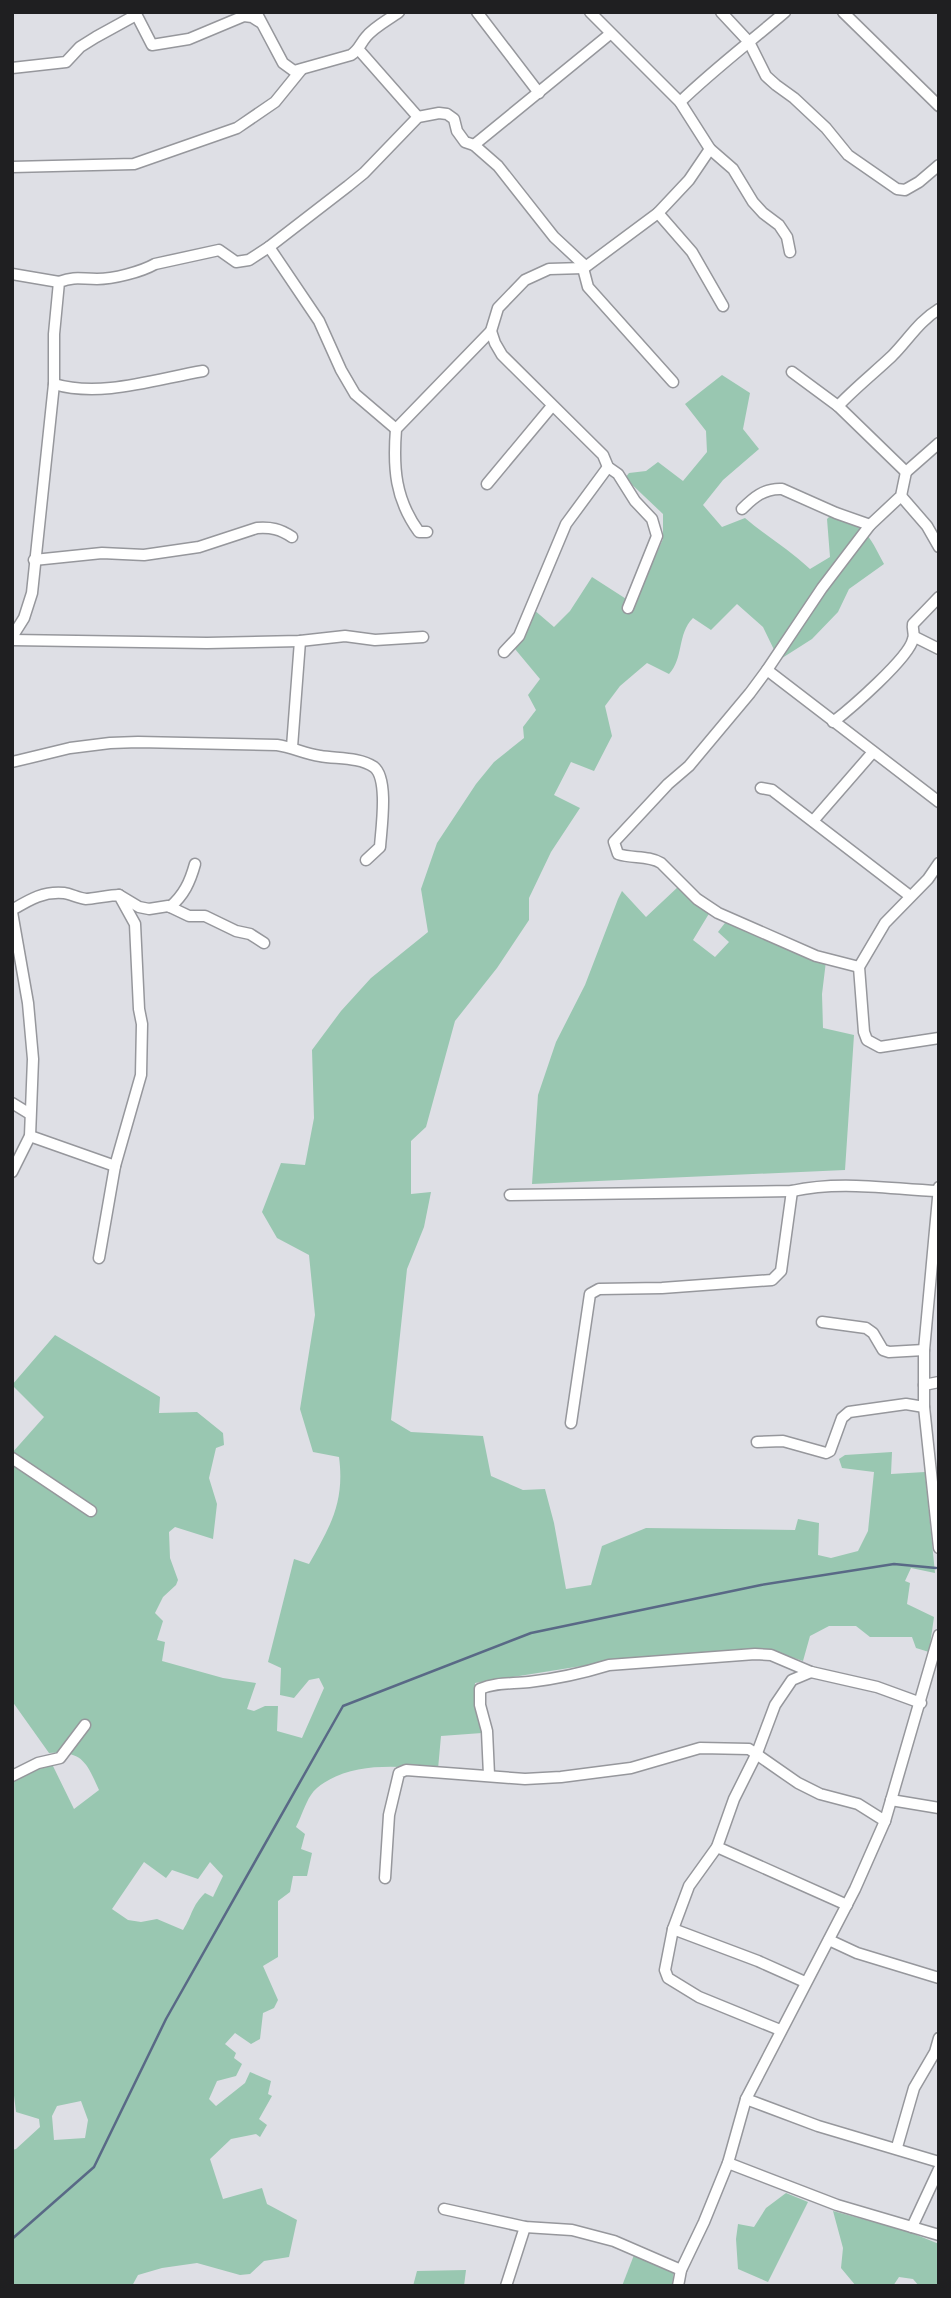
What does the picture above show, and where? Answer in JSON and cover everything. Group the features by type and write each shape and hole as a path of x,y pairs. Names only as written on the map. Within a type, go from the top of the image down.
{"street":[{"path":"12,68 66,62 80,47 136,14 152,45 189,39 244,16 258,17 283,63 294,71 302,70 359,50 373,30 399,12"},
{"path":"477,12 539,93"},
{"path":"590,12 680,102 710,149 733,170 763,213 779,225 787,237 790,252"},
{"path":"721,12 749,43 766,76 818,120 848,155 863,167 897,189 905,190 919,183 939,165"},
{"path":"680,102 705,77 785,12"},
{"path":"843,12 939,106"},
{"path":"474,145 610,34"},
{"path":"359,50 418,117"},
{"path":"12,167 134,164 237,128 275,102 302,70"},
{"path":"12,274 59,282 75,277 113,278 155,264 219,250 236,262 249,260 270,247 364,173 418,117 447,114 454,119 464,142 474,145 498,166 554,237 583,264 588,287 673,382"},
{"path":"427,532 419,532 408,517 400,497 393,463 396,429 491,331 498,308 525,280 549,269 584,268 658,213 689,180 710,149"},
{"path":"658,213 692,252 723,306"},
{"path":"270,247 319,321 355,394 396,429"},
{"path":"59,282 54,334 54,384 32,593 24,618 12,638 207,643 300,641 345,636 375,640 423,637"},
{"path":"838,405 862,380 892,356 926,317 939,309"},
{"path":"491,331 502,355 603,455 608,467 618,474 635,501 652,519 657,536 628,608"},
{"path":"54,384 83,390 203,371"},
{"path":"792,372 838,405 906,472"},
{"path":"487,484 552,406"},
{"path":"859,967 816,956 718,913 697,899 685,884 654,859 627,857 618,853 614,842 668,784 690,766 767,670 822,587 870,524 901,496 906,472 939,443"},
{"path":"504,652 519,636 566,524 608,467"},
{"path":"742,509 756,495 775,488 870,524"},
{"path":"901,496 927,526 939,547"},
{"path":"34,560 102,553 144,555 199,547 266,527 280,529 292,537"},
{"path":"833,722 863,700 909,648 915,637 912,624 939,597"},
{"path":"915,637 939,649"},
{"path":"292,747 300,641"},
{"path":"767,670 939,802"},
{"path":"12,762 70,748 128,742 292,747 320,756 337,756 374,768 382,778 380,848 366,860"},
{"path":"813,821 873,752"},
{"path":"761,788 772,790 910,896"},
{"path":"939,863 928,879 885,923 859,967 863,1024 867,1040 872,1045 880,1047 939,1038"},
{"path":"12,1172 30,1136 33,1059 28,1003 12,911 39,895 48,893 65,893 88,899 102,895 119,895 139,907 149,909 170,906 180,898 190,881 195,864"},
{"path":"99,1258 115,1166 141,1075 142,1024 135,924 119,895"},
{"path":"170,906 189,916 215,920 236,932 250,934 264,943"},
{"path":"12,1102 30,1114"},
{"path":"30,1136 115,1166"},
{"path":"510,1195 792,1191 818,1185 848,1184 938,1189 924,1350 924,1407 936,1486 939,1548"},
{"path":"570,1423 590,1294 599,1289 662,1288 772,1280 781,1271 792,1191"},
{"path":"822,1322 866,1328 873,1333 883,1350 889,1352 924,1350"},
{"path":"924,1385 939,1382"},
{"path":"757,1442 783,1441 826,1453 830,1451 842,1418 849,1412 906,1404 924,1407"},
{"path":"12,1458 91,1511"},
{"path":"678,2286 681,2270 728,2163 746,2099 847,1905 885,1821 939,1635"},
{"path":"489,1775 487,1731 480,1705 480,1689 493,1684 530,1682 609,1665 755,1654 771,1655 811,1672 877,1687 920,1703"},
{"path":"780,2030 699,1997 668,1978 665,1970 673,1929 690,1886 717,1847 734,1799 757,1754 775,1705 792,1680 811,1672"},
{"path":"12,1776 38,1762 60,1758 85,1725"},
{"path":"385,1878 388,1815 399,1773 406,1770 525,1779 604,1773 700,1748 749,1749 798,1783 820,1794 858,1804 885,1821"},
{"path":"891,1800 939,1808"},
{"path":"717,1847 847,1905"},
{"path":"673,1929 758,1961 805,1983"},
{"path":"829,1940 857,1953 939,1978"},
{"path":"897,2147 915,2088 935,2052 939,2038"},
{"path":"746,2099 818,2126 897,2147 939,2162"},
{"path":"728,2163 837,2205 939,2235"},
{"path":"912,2227 939,2169"},
{"path":"443,2209 525,2227 572,2231 614,2241 681,2270"},
{"path":"506,2286 525,2227"}],"green space":[{"path":"722,375 750,393 743,429 759,449 723,480 703,505 722,527 745,518 810,569 830,557 827,519 832,514 859,527 874,545 884,564 849,589 838,612 812,639 779,660 763,627 737,604 711,630 693,618 685,631 674,668 669,674 647,663 620,686 605,706 612,736 594,771 571,762 554,795 580,808 551,852 529,898 529,920 497,968 455,1021 426,1127 411,1141 411,1194 431,1192 424,1227 407,1269 391,1420 411,1432 483,1436 491,1476 523,1490 545,1489 566,1589 591,1585 602,1546 646,1528 795,1530 798,1519 819,1523 818,1555 831,1558 858,1551 868,1531 874,1472 842,1468 839,1459 845,1455 892,1452 891,1474 925,1472 935,1573 911,1568 905,1581 910,1583 907,1604 934,1617 929,1652 916,1648 912,1637 870,1637 856,1626 829,1626 810,1636 803,1661 770,1650 704,1652 588,1665 475,1683 475,1704 482,1733 441,1736 438,1769 375,1767 330,1779 313,1792 296,1827 305,1834 301,1849 312,1853 307,1876 293,1876 290,1892 278,1901 278,1957 263,1966 278,2000 274,2008 263,2013 260,2039 251,2044 235,2033 225,2044 236,2053 234,2058 242,2064 236,2076 217,2081 209,2099 216,2106 245,2083 250,2072 271,2081 268,2094 272,2096 259,2119 267,2125 260,2137 256,2134 231,2139 210,2159 223,2199 262,2188 267,2204 297,2220 289,2257 264,2261 250,2274 240,2275 197,2263 138,2275 132,2286 12,2286 12,2150 40,2127 39,2119 16,2112 12,2079 12,1780 34,1767 52,1764 74,1809 99,1790 82,1760 69,1754 49,1753 12,1701 12,1453 44,1417 12,1385 55,1335 160,1397 159,1413 197,1412 223,1433 224,1445 216,1448 209,1478 217,1504 213,1539 175,1527 169,1532 170,1558 178,1580 163,1597 155,1613 163,1621 157,1640 165,1642 162,1661 223,1678 256,1683 247,1709 254,1711 265,1706 278,1706 277,1731 302,1738 324,1688 319,1678 309,1680 294,1698 280,1695 281,1668 268,1662 294,1559 309,1564 334,1514 340,1488 339,1457 313,1452 300,1409 315,1315 309,1255 277,1238 262,1212 281,1163 305,1165 314,1118 312,1050 341,1011 371,978 428,932 421,889 437,843 494,762 524,738 523,727 536,710 528,695 540,679 515,649 533,609 554,627 570,611 592,577 634,604 663,539 663,514 625,478 629,473 646,471 658,462 683,481 707,452 706,431 685,404","holes":["144,1862 166,1878 172,1870 198,1879 210,1862 223,1876 213,1897 205,1893 197,1902 183,1930 157,1919 141,1922 128,1920 112,1909","81,2101 88,2120 85,2138 54,2140 52,2116 57,2106"]},
{"path":"679,886 713,907 693,940 715,957 729,942 718,932 728,919 826,961 822,994 823,1028 854,1035 845,1170 532,1184 538,1095 556,1042 585,985 618,899 622,891 646,917"},
{"path":"786,2193 808,2202 768,2282 738,2269 738,2224 754,2227 766,2208"},
{"path":"833,2211 907,2231 939,2244 939,2286 919,2286 913,2279 899,2277 893,2286 856,2286 841,2268 843,2248"},
{"path":"634,2255 674,2271 672,2286 622,2286"},
{"path":"466,2270 464,2286 413,2286 417,2271"}],"waterway":[{"path":"12,2239 94,2167 166,2019 343,1706 531,1633 761,1585 894,1564 936,1568"}]}
